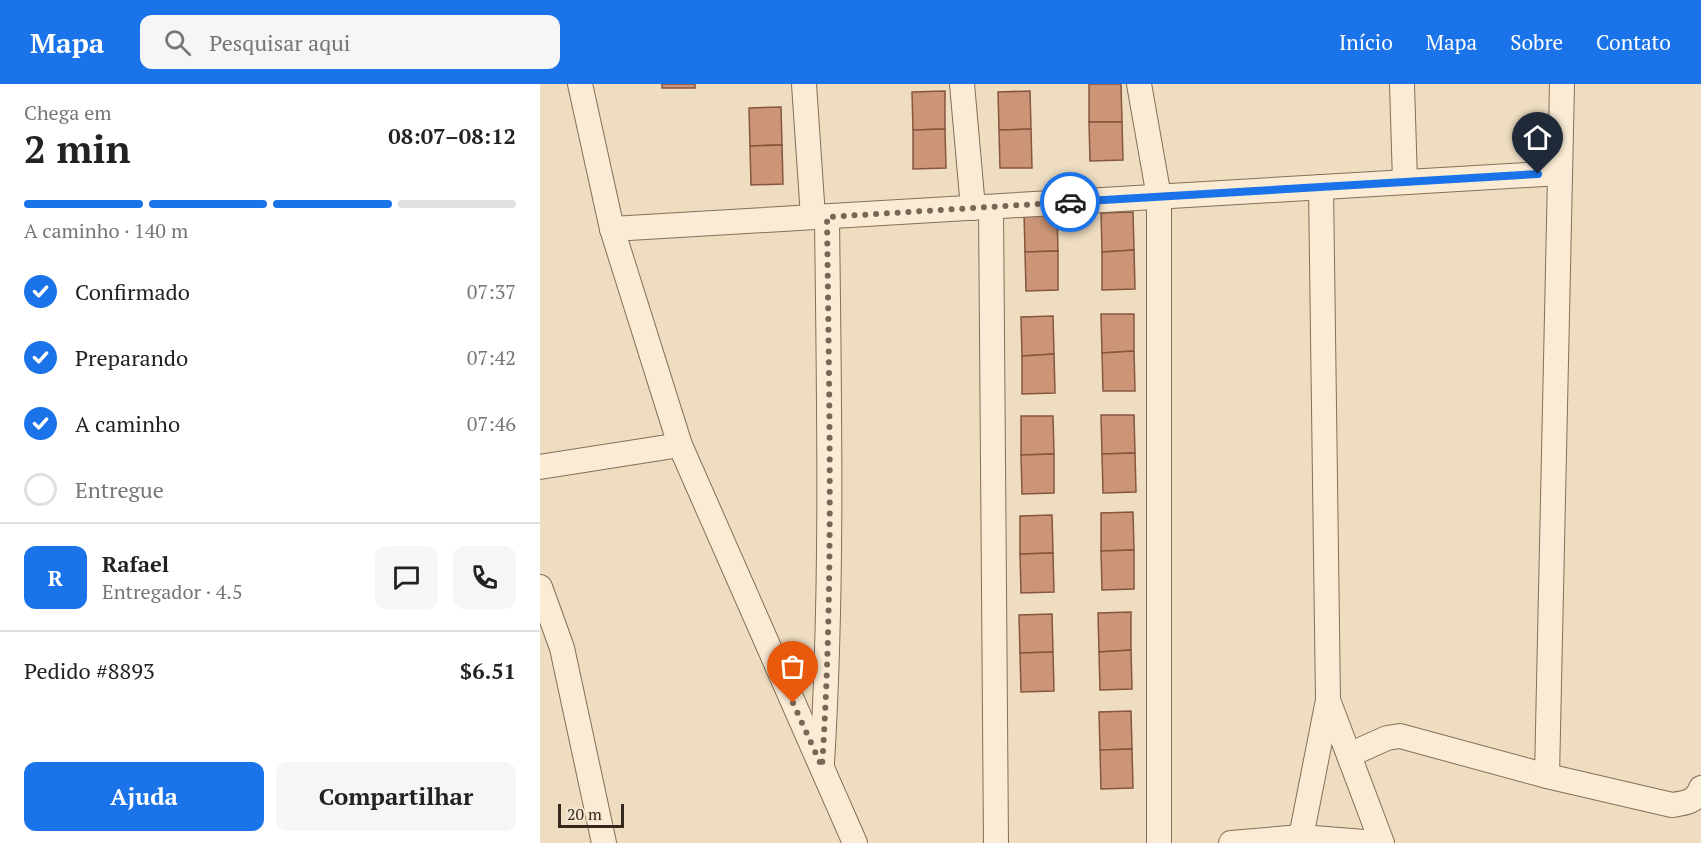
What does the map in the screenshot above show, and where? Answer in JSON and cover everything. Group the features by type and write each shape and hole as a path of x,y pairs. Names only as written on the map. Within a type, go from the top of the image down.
{"street":[{"path":"580,84 612,229 680,445 855,843"},
{"path":"804,84 820,217 830,549 822,767"},
{"path":"962,84 982,207 996,843"},
{"path":"1139,84 1159,197 1159,843"},
{"path":"1402,84 1405,182"},
{"path":"1546,776 1562,84"},
{"path":"612,229 1560,173"},
{"path":"1301,837 1328,700 1321,187"},
{"path":"540,468 680,445"},
{"path":"540,587 562,648 604,843"},
{"path":"1328,700 1382,843"},
{"path":"1349,755 1388,738 1400,736 1546,776 1672,805 1688,803 1698,796 1701,788"},
{"path":"1231,843 1301,837 1377,843"}],"building":[{"path":"662,84 695,84 695,88 662,88"},
{"path":"1089,84 1121,84 1122,122 1089,122"},
{"path":"945,91 945,129 913,130 912,92"},
{"path":"1030,91 1031,129 999,130 998,92"},
{"path":"781,107 782,145 750,146 749,108"},
{"path":"1089,122 1122,122 1123,160 1090,161"},
{"path":"945,129 946,168 913,169 913,130"},
{"path":"1031,129 1032,168 1000,168 999,130"},
{"path":"782,145 783,184 751,185 750,146"},
{"path":"1133,212 1134,250 1102,252 1101,213"},
{"path":"1024,213 1057,213 1058,251 1025,252"},
{"path":"1134,250 1135,289 1102,290 1102,252"},
{"path":"1058,251 1058,290 1026,291 1025,252"},
{"path":"1101,314 1134,314 1134,351 1102,353"},
{"path":"1053,316 1054,354 1022,356 1021,317"},
{"path":"1134,351 1135,391 1103,391 1102,353"},
{"path":"1054,354 1055,393 1022,394 1022,356"},
{"path":"1101,415 1134,415 1135,453 1102,454"},
{"path":"1021,416 1053,416 1054,454 1021,455"},
{"path":"1135,453 1136,492 1103,493 1102,454"},
{"path":"1054,454 1054,493 1022,494 1021,455"},
{"path":"1133,512 1134,550 1101,551 1101,513"},
{"path":"1052,515 1053,553 1020,554 1020,516"},
{"path":"1134,550 1134,589 1102,590 1101,551"},
{"path":"1053,553 1054,592 1021,593 1020,554"},
{"path":"1131,612 1131,650 1099,652 1098,613"},
{"path":"1052,614 1053,652 1020,653 1019,615"},
{"path":"1131,650 1132,689 1100,690 1099,652"},
{"path":"1053,652 1054,691 1021,692 1020,653"},
{"path":"1131,711 1132,749 1100,750 1099,712"},
{"path":"1132,749 1133,788 1101,789 1100,750"}],"way so far":[{"path":"793,703 822,767 830,549 827,217 1070,202"}],"route":[{"path":"1070,202 1538,174"}]}
